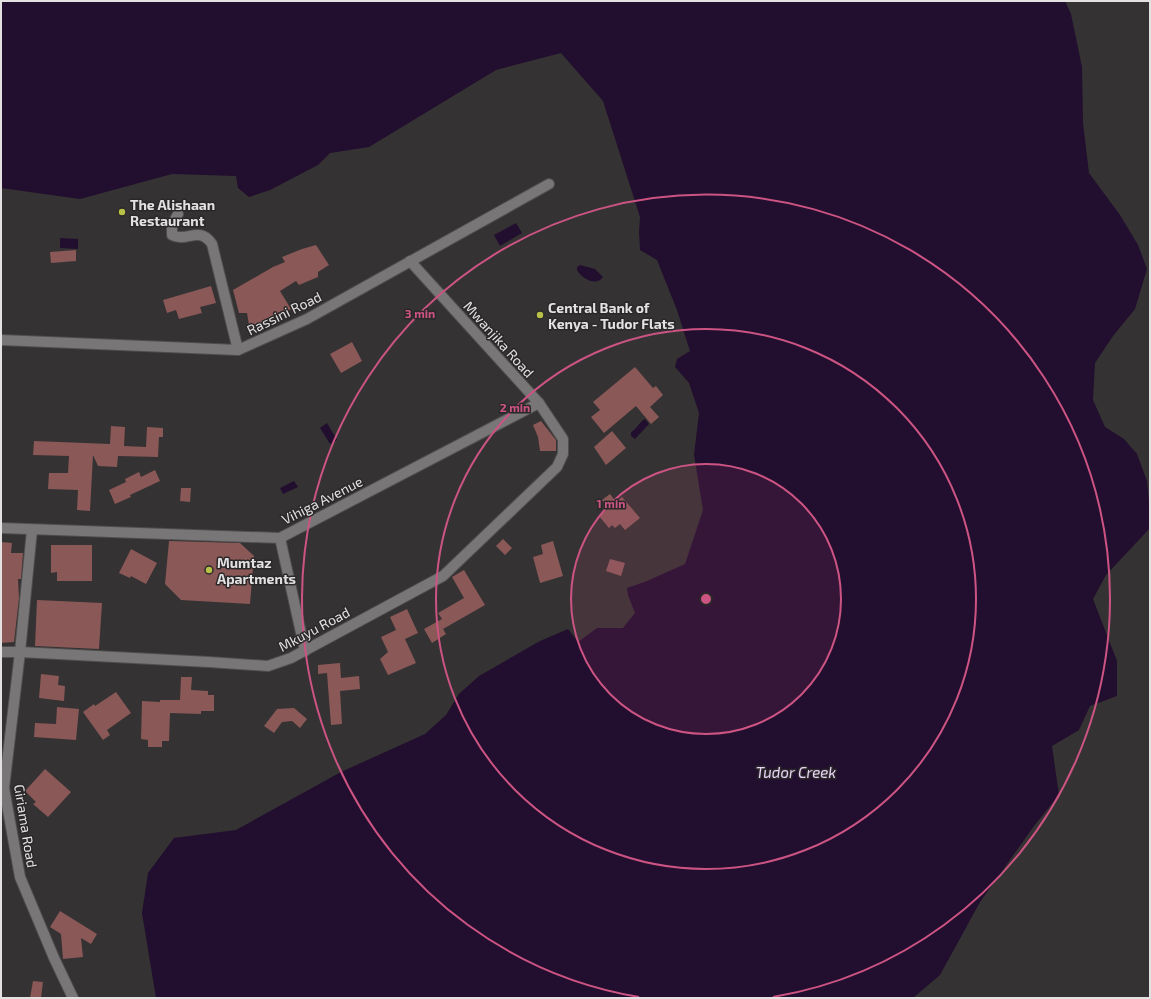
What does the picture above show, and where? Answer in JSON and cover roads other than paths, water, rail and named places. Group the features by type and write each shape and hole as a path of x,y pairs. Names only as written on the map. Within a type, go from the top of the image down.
{"street":[{"name":"Rassini Road","path":"1,340 238,350 307,319 549,184"},
{"path":"178,214 172,225 172,235 176,237 197,234 204,235 209,238 212,244 238,350"},
{"name":"Mwanjika Road","path":"410,261 539,402 563,439"},
{"name":"Vihiga Avenue","path":"1,528 280,538 539,402"},
{"name":"Mkuyu Road","path":"1,652 268,666 277,664 305,651 443,576 558,467 563,454 563,439"},
{"name":"Giriama Road","path":"32,530 20,652 4,788 20,877 54,958 73,998"},
{"path":"280,538 305,651"}],"water":[{"name":"Tudor Creek","path":"1,1 1065,1 1071,14 1082,67 1083,123 1089,173 1120,215 1138,245 1147,269 1135,309 1113,336 1095,363 1093,400 1105,427 1124,439 1137,454 1147,481 1150,528 1106,575 1093,599 1117,661 1117,696 1090,706 1079,730 1052,746 1059,795 1034,826 980,902 940,975 913,998 156,998 142,913 148,873 174,838 236,830 341,772 425,734 446,715 459,694 479,676 540,641 568,629 578,642 597,628 623,628 635,613 627,588 685,564 703,510 694,455 699,413 689,383 675,367 677,359 690,351 677,310 657,260 640,250 640,217 603,101 561,53 496,70 369,147 330,153 318,165 270,190 249,197 238,188 236,176 172,174 80,199 1,188"},
{"path":"516,223 522,233 500,246 494,235"},
{"path":"60,238 78,239 78,249 60,248"},
{"path":"580,265 595,269 603,277 597,281 585,278 577,270 577,267"},
{"path":"645,419 649,424 635,439 631,436 631,432"},
{"path":"327,423 337,440 330,444 320,428"},
{"path":"294,481 298,487 283,494 280,488"}],"place":[{"name":"The Alishaan Restaurant","path":"122,212"},
{"name":"Central Bank of Kenya - Tudor Flats","path":"540,315"},
{"name":"Mumtaz Apartments","path":"209,570"}]}
